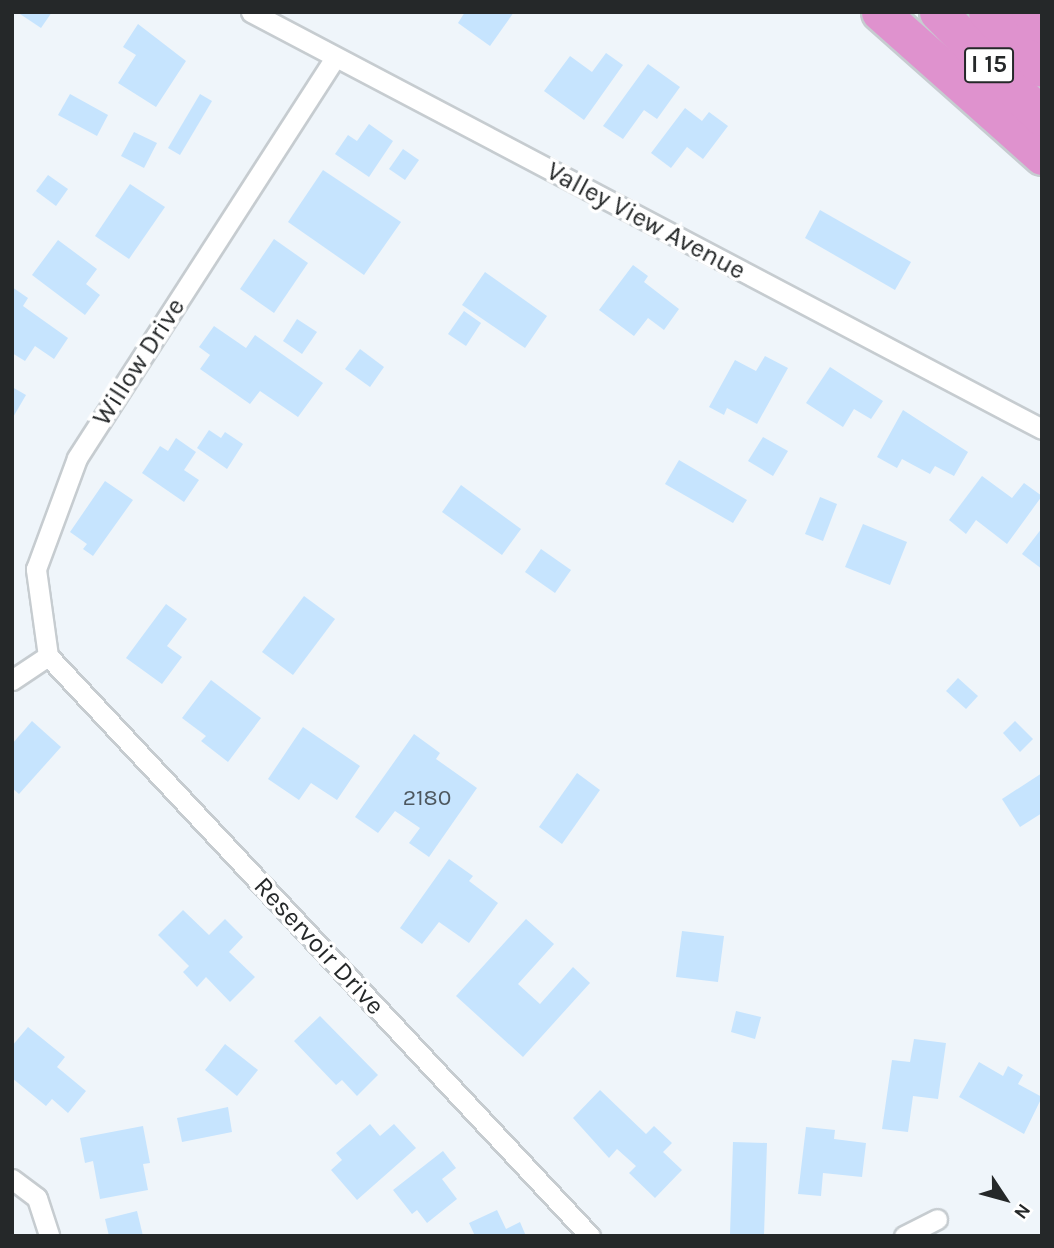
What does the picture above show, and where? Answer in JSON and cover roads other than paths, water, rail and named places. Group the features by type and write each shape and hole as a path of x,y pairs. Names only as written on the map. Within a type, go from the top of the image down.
{"highway":[{"path":"880,12 1042,156"},
{"name":"I 15","path":"937,12 1042,117"},
{"path":"987,12 1042,68"},
{"path":"1030,12 1042,24"}],"street":[{"name":"Valley View Avenue","path":"251,12 1042,429"},
{"name":"Willow Drive","path":"48,656 36,569 77,458 335,58"},
{"path":"12,680 48,656"},
{"name":"Reservoir Drive","path":"48,656 590,1236"},
{"path":"12,1179 37,1198 49,1236"},
{"path":"904,1236 937,1219"}]}
